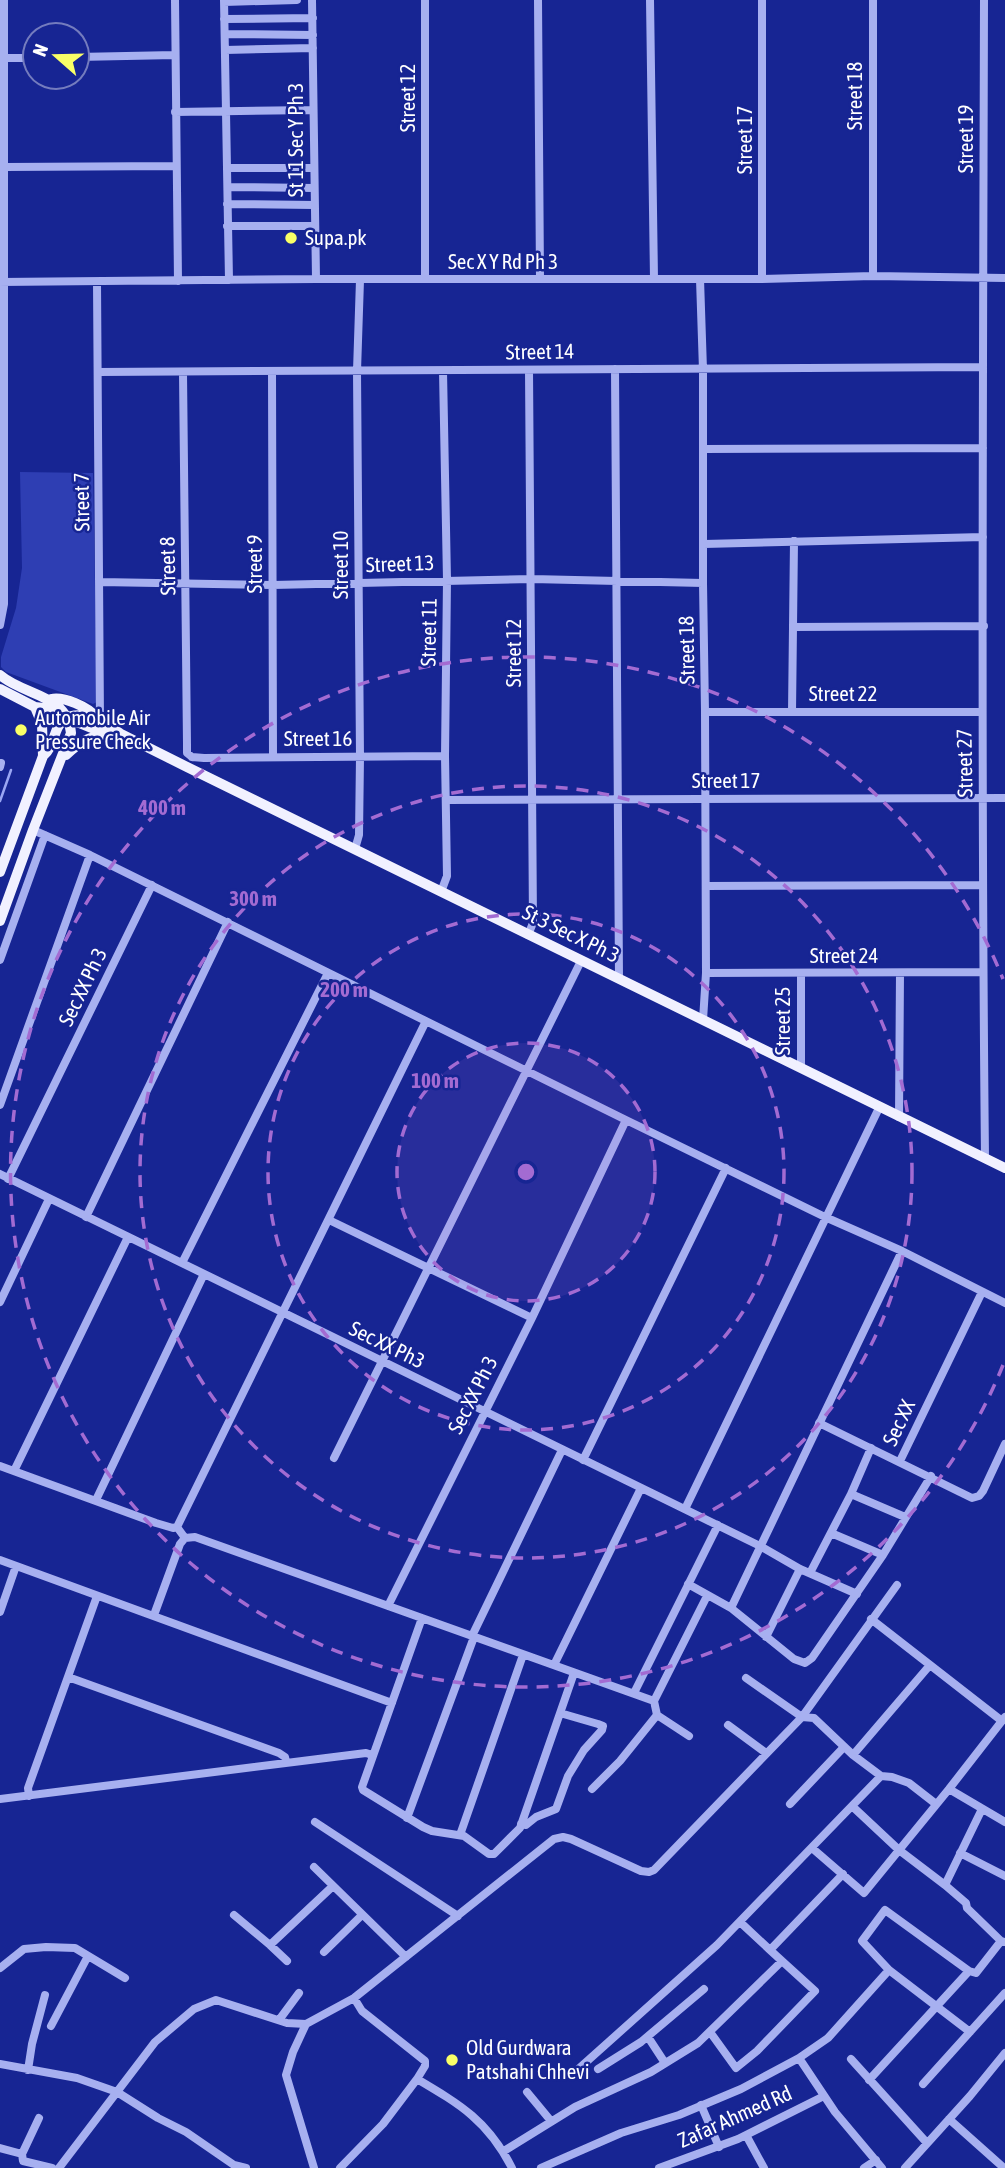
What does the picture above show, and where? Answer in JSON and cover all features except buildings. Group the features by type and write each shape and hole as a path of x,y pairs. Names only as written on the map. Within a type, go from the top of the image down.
{"main road":[{"path":"0,676 19,688 59,705 68,718 71,733 0,921"},
{"path":"0,689 36,707 68,718"},
{"path":"48,700 57,697 84,708 93,713 99,722"},
{"path":"0,873 43,756 43,733 36,707"},
{"name":"St 3 Sec X Ph 3","path":"68,718 79,715 113,727 115,735"},
{"path":"43,756 48,752 59,726 68,718"},
{"name":"St 3 Sec X Ph 3","path":"68,718 189,762 441,892 1005,1168"},
{"path":"61,761 85,739 115,735"}],"street":[{"path":"0,625 4,604 4,0"},
{"path":"175,0 178,281"},
{"path":"229,280 224,1 297,0"},
{"name":"St 11 Sec Y Ph 3","path":"313,0 316,279"},
{"name":"Street 12","path":"425,0 425,279"},
{"path":"538,0 540,279"},
{"path":"650,0 654,279"},
{"name":"Street 17","path":"762,0 762,279"},
{"name":"Street 18","path":"873,0 873,276"},
{"name":"Street 19","path":"982,367 984,0"},
{"path":"224,19 313,18"},
{"path":"225,34 313,35"},
{"path":"225,50 313,48"},
{"path":"91,57 175,55"},
{"path":"4,58 21,58"},
{"path":"175,112 313,110"},
{"path":"5,167 175,166"},
{"path":"228,168 314,168"},
{"path":"228,187 314,188"},
{"path":"227,205 314,205"},
{"path":"227,226 314,226"},
{"name":"Sec X Y Rd Ph 3","path":"2,282 762,279 873,276 1005,278"},
{"name":"Street 18","path":"700,279 704,449 706,886 703,1020"},
{"name":"Street 10","path":"355,849 359,835 360,757 357,371 360,280"},
{"name":"Street 7","path":"97,282 99,722"},
{"name":"Street 14","path":"98,372 982,367"},
{"name":"Street 27","path":"982,367 984,626 981,712 984,798 982,885 985,1158"},
{"path":"615,369 619,979"},
{"name":"Street 12","path":"528,935 533,923 529,370"},
{"name":"Street 9","path":"272,371 273,757"},
{"name":"Street 11","path":"441,892 447,876 447,580 443,371"},
{"name":"Street 8","path":"183,373 189,762"},
{"path":"704,449 983,448"},
{"path":"704,544 983,537"},
{"path":"792,712 794,541"},
{"name":"Street 13","path":"100,582 273,584 532,579 703,583"},
{"path":"793,627 984,626"},
{"name":"Street 22","path":"705,712 981,712"},
{"name":"Street 16","path":"189,762 198,758 445,756"},
{"name":"Street 17","path":"447,800 1005,798"},
{"path":"33,830 228,922 626,1120 1005,1303"},
{"path":"0,960 45,835"},
{"name":"Sec XX Ph 3","path":"0,1105 90,855"},
{"path":"706,886 982,885"},
{"name":"Sec XX Ph 3","path":"4,1176 152,886"},
{"path":"86,1217 228,922"},
{"path":"334,1458 581,961"},
{"path":"182,1264 328,972"},
{"name":"Street 24","path":"706,973 983,972"},
{"path":"899,1117 900,973"},
{"name":"Street 25","path":"801,974 801,1068"},
{"path":"177,1527 426,1020"},
{"path":"685,1509 879,1108"},
{"name":"Sec XX Ph 3","path":"388,1606 532,1318 626,1120"},
{"path":"583,1460 726,1168"},
{"name":"Sec XX Ph3","path":"4,1176 718,1525 800,1569 857,1594"},
{"path":"0,1302 49,1199"},
{"path":"329,1220 532,1318"},
{"path":"14,1471 128,1237"},
{"path":"731,1608 902,1251"},
{"path":"96,1500 204,1274"},
{"name":"Sec XX","path":"982,1292 900,1461 972,1498 979,1496 1005,1444"},
{"path":"819,1423 900,1461"},
{"path":"810,1573 872,1448"},
{"path":"407,1818 473,1636 562,1450"},
{"path":"0,1466 156,1523 177,1527"},
{"path":"688,1584 731,1608 794,1659 805,1663 812,1658 857,1594 931,1476"},
{"path":"554,1665 641,1488"},
{"path":"851,1494 905,1517"},
{"path":"634,1693 718,1525"},
{"path":"177,1527 185,1538"},
{"path":"831,1532 883,1555"},
{"path":"154,1615 180,1544 185,1538 195,1537 654,1701"},
{"path":"0,1560 392,1703"},
{"path":"0,1612 16,1566"},
{"path":"766,1637 800,1569"},
{"path":"59,2168 155,2042 194,2009 216,2000 287,2023 306,2024 354,1998 554,1839 563,1837 649,1872 661,1863 802,1717 897,1585"},
{"path":"29,1796 29,1788 97,1596"},
{"path":"689,1736 657,1715 654,1701 707,1596"},
{"path":"422,1618 372,1755 363,1790 432,1831 460,1835 489,1854 494,1854 517,1833 574,1673"},
{"path":"812,1847 864,1893 1003,1719 871,1619"},
{"path":"460,1835 523,1655"},
{"path":"853,1755 930,1665"},
{"path":"68,1677 279,1753 285,1757 286,1762"},
{"path":"746,1678 802,1717 814,1718 853,1755 881,1776 909,1783 936,1804"},
{"path":"521,1824 526,1825 556,1809 568,1776 584,1750 602,1730 603,1726 560,1713"},
{"path":"592,1789 657,1715"},
{"path":"728,1725 766,1753"},
{"path":"790,1804 844,1747"},
{"path":"0,1799 286,1762 366,1753 372,1755"},
{"path":"575,2072 707,1954 881,1776"},
{"path":"949,1789 1005,1822"},
{"path":"852,1806 899,1850 966,1903 967,1909 1003,1941 976,1973 969,1971 886,1910 862,1941 889,1970 970,2032"},
{"path":"945,1885 982,1809"},
{"path":"315,1822 458,1916"},
{"path":"960,1853 1005,1876"},
{"path":"314,1867 406,1957"},
{"path":"770,1950 843,1874"},
{"path":"270,1945 333,1886"},
{"path":"234,1915 286,1961"},
{"path":"324,1952 362,1915"},
{"path":"710,2032 736,2068 757,2052 815,1991 740,1922"},
{"path":"0,1968 24,1949 75,1948 125,1978"},
{"path":"51,2026 88,1956"},
{"path":"504,2151 551,2121 666,2063 698,2043 782,1961"},
{"path":"541,2168 621,2133 679,2115 741,2089 799,2058 828,2038 889,1970"},
{"path":"869,2080 969,1971"},
{"path":"598,2069 648,2036 704,1989"},
{"path":"279,2020 299,1993"},
{"path":"923,2084 1005,1993"},
{"path":"28,2070 45,1995"},
{"path":"340,2168 383,2124 425,2066 425,2061 362,2011 354,1998"},
{"path":"306,2024 286,2075 314,2168"},
{"path":"648,2036 666,2063"},
{"path":"905,2168 1005,2053"},
{"path":"799,2058 835,2112 882,2168"},
{"path":"851,2059 927,2143"},
{"path":"0,2064 77,2078 117,2092 186,2132 229,2165 246,2168"},
{"path":"417,2078 470,2112 483,2124 504,2151 512,2168"},
{"path":"527,2092 551,2121"},
{"name":"Zafar Ahmed Rd","path":"659,2168 719,2147 824,2096"},
{"path":"702,2105 719,2147"},
{"path":"39,2118 22,2154 23,2161 52,2168"},
{"path":"949,2119 1004,2168"},
{"path":"746,2135 764,2168"},
{"path":"0,2148 22,2154"},
{"path":"864,2168 876,2160"}],"shaded area":[{"path":"20,472 93,473 97,702 93,704 6,672 1,667 1,657 16,608 22,568"}],"waterway":[{"path":"0,801 11,770"}],"place":[{"name":"Supa.pk","path":"291,238"},
{"name":"Automobile Air Pressure Check","path":"21,730"},
{"name":"Old Gurdwara Patshahi Chhevi","path":"452,2060"}]}
